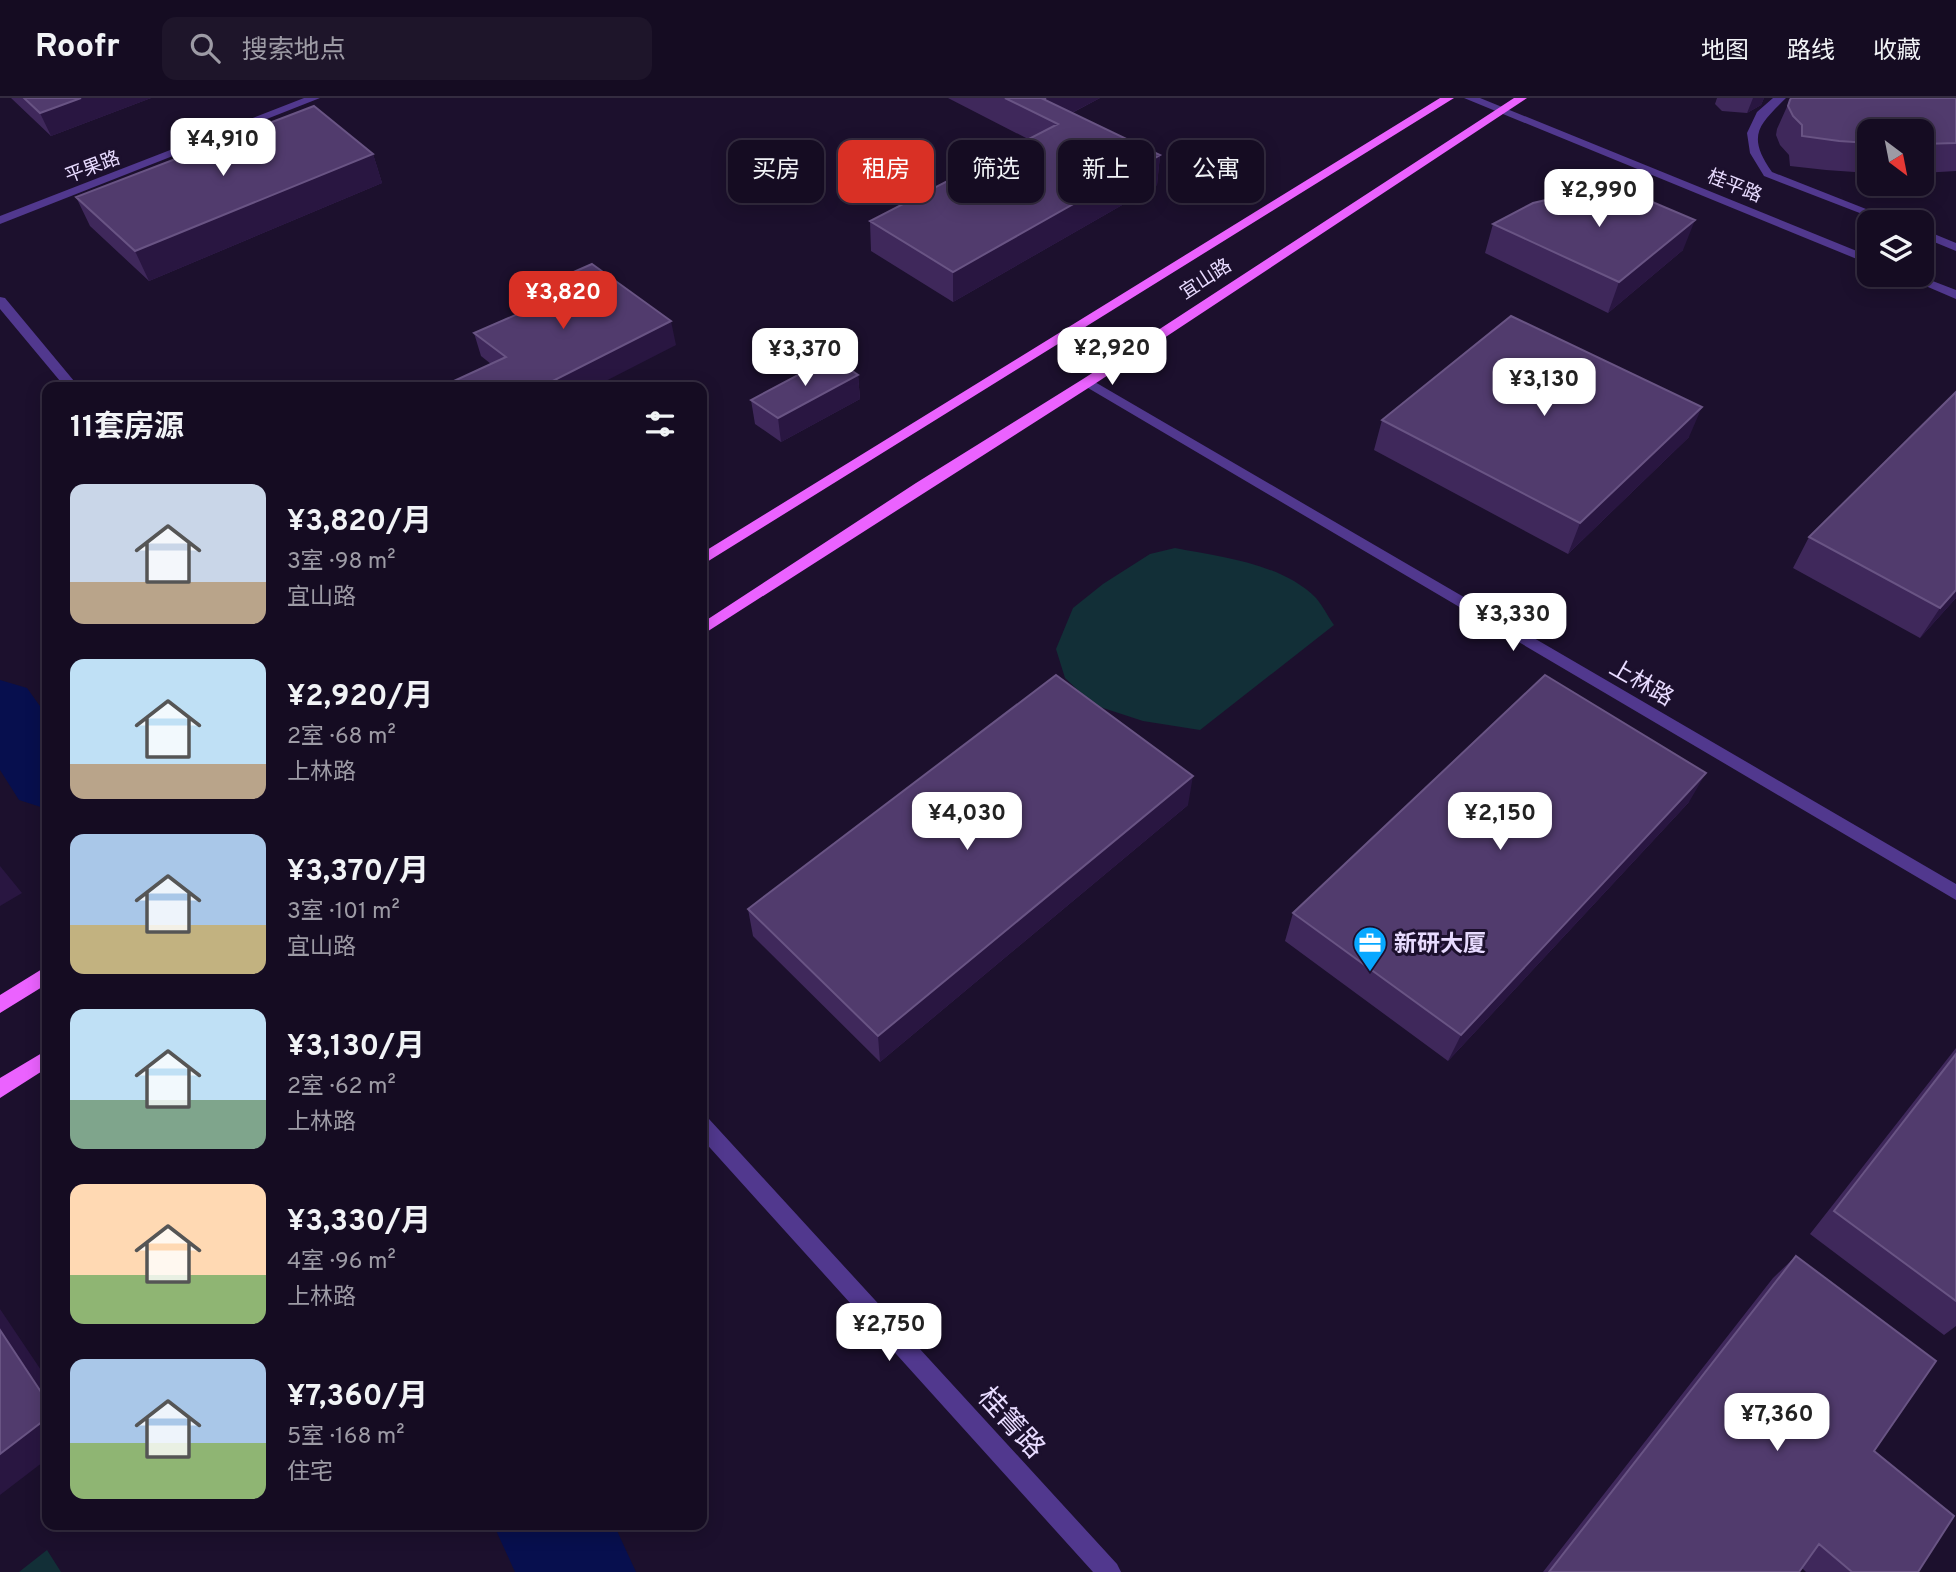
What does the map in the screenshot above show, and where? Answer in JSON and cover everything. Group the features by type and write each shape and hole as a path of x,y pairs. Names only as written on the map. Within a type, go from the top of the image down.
{"main road":[{"name":"宜山路","path":"707,557 1448,98"},
{"name":"宜山路","path":"707,627 921,486 1088,382 1521,98"},
{"path":"0,1005 42,977"},
{"path":"0,1089 42,1062"}],"street":[{"name":"平果路","path":"0,220 314,98"},
{"name":"桂平路","path":"1470,98 1857,255"},
{"path":"1780,98 1762,113 1754,126 1751,142 1758,161 1768,174 1862,210"},
{"path":"1934,238 1956,247"},
{"path":"1950,293 1956,280"},
{"path":"0,301 68,382"},
{"name":"上林路","path":"1088,382 1956,893"},
{"name":"桂箐路","path":"707,1130 1109,1572"}],"shaded area":[{"path":"1175,548 1250,563 1286,577 1316,598 1334,625 1200,730 1143,721 1094,705 1065,678 1056,649 1073,608 1103,584 1150,554"},
{"path":"47,1550 61,1572 19,1572"}],"building":[{"path":"24,98 81,98 40,113"},
{"path":"1005,98 1046,98 1043,99 1129,140 1058,140 1058,203 1075,203 953,272 870,221 905,203 934,203 934,188 948,181 948,203 1044,203 1044,140 1027,140 1058,124"},
{"path":"1791,98 1956,98 1956,143 1934,144 1934,119 1857,119 1857,142 1802,136 1802,125 1788,106"},
{"path":"314,106 373,154 135,251 76,197"},
{"path":"1617,187 1695,220 1619,282 1493,224 1533,203"},
{"path":"592,264 671,321 551,382 452,382 506,357 474,333 534,307 519,296"},
{"path":"1511,316 1702,407 1580,523 1382,420"},
{"path":"832,357 858,375 778,418 751,400"},
{"path":"1956,392 1956,590 1940,608 1809,537"},
{"path":"1056,675 1193,776 878,1036 748,909"},
{"path":"1545,675 1706,773 1461,1035 1293,913"},
{"path":"1956,1054 1956,1301 1834,1211"},
{"path":"1796,1256 1936,1361 1874,1451 1954,1516 1918,1572 1852,1572 1819,1544 1799,1572 1549,1572"},
{"path":"0,1330 42,1393 42,1422 0,1454"}],"waterway":[{"path":"0,708 42,771"},
{"path":"552,1530 580,1572"}],"place":[{"name":"新研大厦","path":"1370,973"}]}
